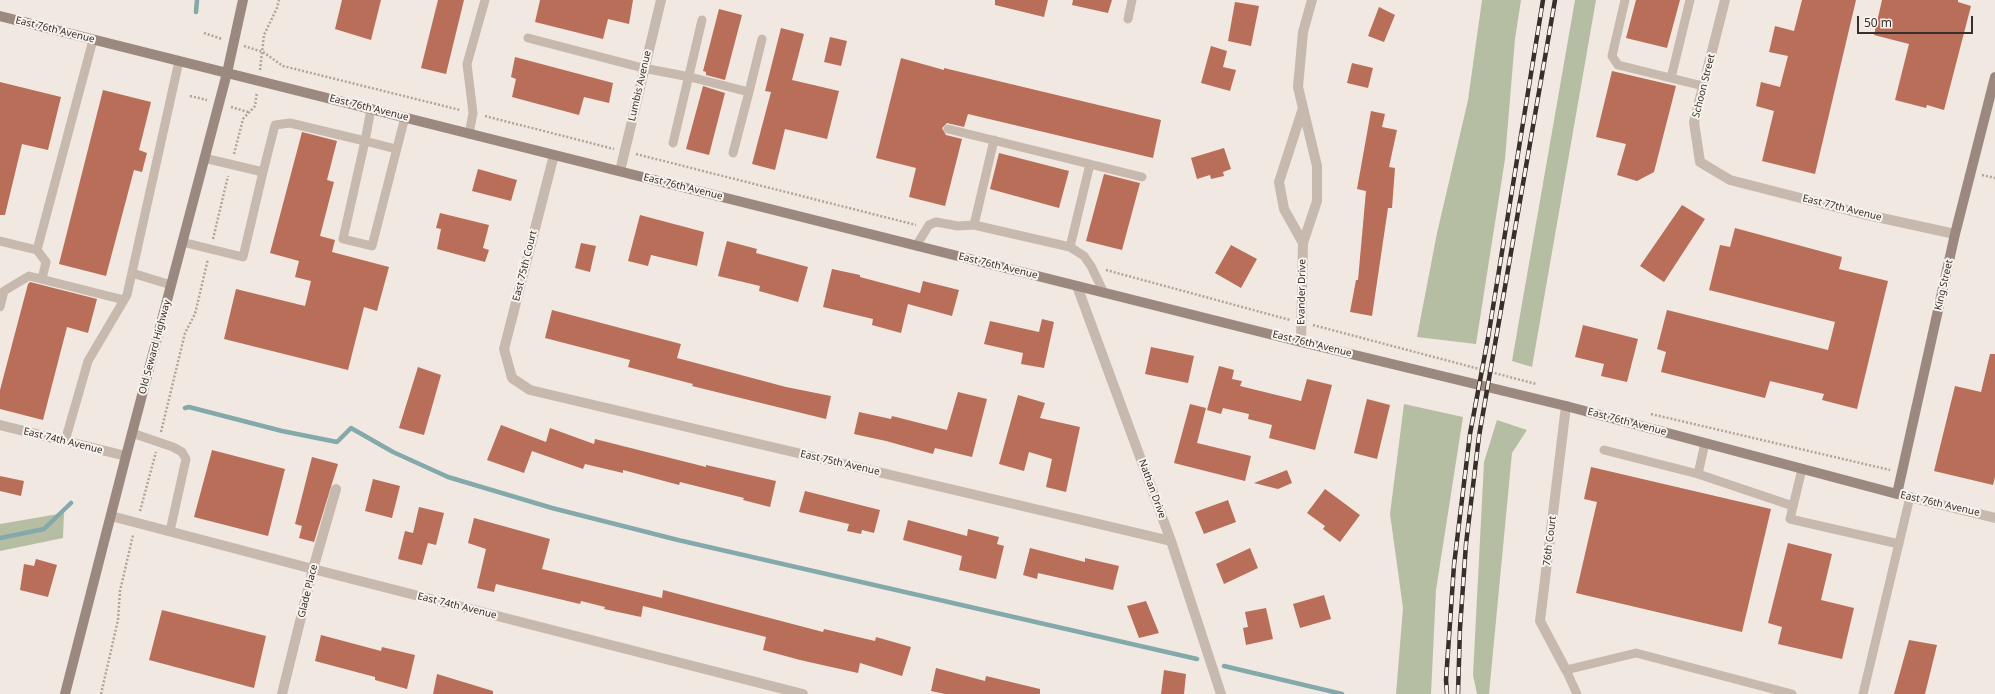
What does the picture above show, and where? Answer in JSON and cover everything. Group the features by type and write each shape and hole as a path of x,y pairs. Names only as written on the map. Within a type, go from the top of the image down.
{"street":[{"name":"Old Seward Highway","path":"65,694 227,73 243,0"},
{"name":"Lumbis Avenue","path":"620,171 643,68 661,0"},
{"name":"Evander Drive","path":"1300,342 1304,243 1317,201 1317,166 1298,87 1303,32 1312,0"},
{"name":"Schoon Street","path":"1725,0 1694,122 1700,162 1730,180"},
{"name":"East 76th Avenue","path":"0,16 1300,342 1566,406 1897,494 1995,518"},
{"name":"King Street","path":"1897,494 1955,234 1995,77"},
{"path":"1303,108 1279,182 1284,209 1304,243"},
{"name":"East 75th Court","path":"512,378 504,349 554,155"},
{"name":"East 77th Avenue","path":"1730,180 1863,214 1955,234"},
{"name":"Nathan Drive","path":"1077,286 1171,541 1221,694"},
{"name":"East 75th Avenue","path":"512,378 530,390 1171,541"},
{"name":"76th Court","path":"1566,406 1540,621 1566,670"},
{"name":"East 74th Avenue","path":"0,425 126,456"},
{"name":"Glade Place","path":"282,694 313,569 336,489"},
{"name":"East 74th Avenue","path":"111,516 803,694"}],"lane":[{"path":"469,134 473,113 467,64 484,0"},
{"path":"1128,19 1132,0"},
{"path":"1625,0 1612,56 1618,65 1704,86"},
{"path":"1671,78 1690,0"},
{"path":"673,143 690,77 702,20"},
{"path":"528,38 643,68 690,77 749,92"},
{"path":"733,153 762,38"},
{"path":"37,250 93,40"},
{"path":"65,441 88,361 127,295 179,61"},
{"path":"371,109 343,239 350,241 372,246 405,117"},
{"path":"182,242 243,257 262,172 275,126 290,123 396,149"},
{"path":"948,129 1142,177"},
{"path":"974,225 994,140"},
{"path":"204,158 262,172"},
{"path":"1070,247 1090,164"},
{"path":"916,246 932,223 936,222 958,226 974,225 1070,247 1084,256 1104,293"},
{"path":"0,241 37,250 46,262 42,279"},
{"path":"132,273 171,284"},
{"path":"0,307 4,291 29,276 124,300"},
{"path":"132,433 182,452 186,459 170,531"},
{"path":"1698,474 1705,443"},
{"path":"1604,450 1698,474 1793,506"},
{"path":"1802,469 1790,519 1899,544"},
{"path":"1863,694 1910,497"},
{"path":"1577,694 1566,670 1636,653 1792,694"}],"path":[{"path":"101,694 118,620 120,591 185,333 195,314 243,119 255,106 264,35 280,0"}],"green space":[{"path":"1482,0 1521,0 1515,39 1505,159 1476,344 1417,337 1437,233 1468,100"},
{"path":"1575,0 1596,0 1532,367 1512,361"},
{"path":"1404,404 1463,417 1436,590 1431,694 1396,694 1403,608 1390,514"},
{"path":"1497,420 1527,430 1512,453 1489,694 1477,694 1473,675 1484,462"},
{"path":"64,513 63,538 0,551 0,524"}],"building":[{"path":"342,0 381,0 371,40 335,29"},
{"path":"438,0 464,0 446,74 421,68"},
{"path":"540,0 633,0 629,24 608,19 603,39 535,22"},
{"path":"995,0 1048,0 1044,17 995,5"},
{"path":"1073,0 1112,0 1108,13 1072,5"},
{"path":"1636,0 1680,0 1667,48 1626,38"},
{"path":"1802,0 1856,0 1815,174 1762,161 1774,111 1756,106 1761,82 1780,87 1788,56 1769,52 1775,26 1794,31"},
{"path":"1882,0 1958,0 1958,2 1971,6 1944,110 1927,105 1926,108 1895,100 1909,44 1874,35"},
{"path":"1235,2 1259,6 1251,46 1228,41"},
{"path":"1379,7 1395,15 1384,42 1368,36"},
{"path":"719,9 742,15 725,80 706,75 706,72 703,71"},
{"path":"781,28 804,34 792,80 839,91 827,139 785,129 775,170 752,164 771,92 765,91"},
{"path":"830,37 847,41 841,66 824,62"},
{"path":"1211,46 1227,51 1223,67 1236,70 1230,91 1201,83"},
{"path":"515,57 613,83 609,103 584,97 579,115 512,97 516,79 511,77"},
{"path":"901,58 944,70 944,68 1161,120 1153,158 968,114 964,127 947,123 942,128 946,135 962,139 945,206 909,197 916,168 876,158"},
{"path":"1352,63 1373,68 1368,88 1347,83"},
{"path":"1612,71 1676,86 1654,172 1637,181 1617,175 1626,144 1596,137"},
{"path":"0,82 61,97 48,150 22,144 5,215 0,215"},
{"path":"703,86 725,93 709,155 686,149"},
{"path":"103,90 151,102 139,150 147,153 142,172 134,170 106,276 59,264"},
{"path":"1371,111 1385,114 1382,127 1397,130 1389,167 1395,168 1392,208 1388,208 1372,316 1350,312 1356,280 1358,280 1366,191 1357,189"},
{"path":"302,132 337,141 327,180 334,182 320,236 335,240 332,252 389,267 377,311 364,307 348,370 224,339 236,289 305,306 311,281 295,277 299,261 270,253"},
{"path":"1224,148 1231,169 1223,172 1224,176 1211,179 1210,175 1197,179 1191,158"},
{"path":"999,153 1069,171 1059,208 990,189"},
{"path":"478,169 517,180 511,201 472,191"},
{"path":"1104,174 1140,183 1122,250 1086,241"},
{"path":"1682,205 1705,219 1664,282 1640,266"},
{"path":"440,213 489,225 483,248 489,250 485,262 437,249 441,229 436,228"},
{"path":"640,215 704,232 697,266 651,255 648,266 628,261"},
{"path":"1735,228 1842,257 1839,269 1888,281 1857,409 1822,400 1824,394 1770,381 1765,398 1661,372 1666,352 1657,349 1667,310 1828,350 1835,322 1709,290 1720,245 1730,247"},
{"path":"727,241 757,249 756,253 808,267 798,302 759,291 760,286 718,276"},
{"path":"581,243 596,246 590,272 575,268"},
{"path":"1231,245 1257,259 1241,288 1215,273"},
{"path":"832,269 860,275 860,277 920,293 923,281 959,290 952,316 908,304 901,333 872,325 873,319 823,307"},
{"path":"30,282 97,299 88,333 67,327 43,420 0,409 0,390 28,284"},
{"path":"552,310 681,344 677,358 786,387 831,396 826,419 692,386 693,384 628,367 630,360 545,338"},
{"path":"1042,319 1054,322 1044,368 1021,364 1023,353 984,344 990,321 1039,332"},
{"path":"1583,325 1638,339 1627,382 1601,376 1604,364 1575,357"},
{"path":"1151,347 1194,356 1188,383 1145,374"},
{"path":"1990,354 1995,354 1995,477 1993,485 1934,471 1955,386 1981,392"},
{"path":"1219,366 1234,370 1232,379 1242,381 1240,386 1301,401 1307,379 1332,385 1315,450 1269,438 1272,425 1248,419 1249,414 1223,408 1221,414 1207,410"},
{"path":"418,367 441,375 424,435 399,428"},
{"path":"958,392 987,399 972,457 935,448 933,454 854,434 859,412 891,419 892,416 947,430"},
{"path":"1018,395 1045,403 1040,418 1080,427 1066,492 1046,487 1052,459 1029,452 1024,471 999,464"},
{"path":"1367,399 1390,405 1377,459 1354,453"},
{"path":"1190,404 1206,408 1197,443 1251,456 1245,481 1174,463"},
{"path":"501,425 546,442 550,428 594,444 595,439 706,467 706,465 776,481 770,507 743,500 744,498 680,482 679,485 623,470 623,473 585,464 583,469 532,451 524,473 487,460"},
{"path":"212,450 285,469 268,536 194,517"},
{"path":"312,457 338,464 314,542 299,538 302,526 295,524"},
{"path":"1591,467 1771,509 1742,632 1576,593 1597,502 1584,499"},
{"path":"1287,470 1292,483 1278,489 1254,483"},
{"path":"0,476 24,481 21,496 0,491"},
{"path":"373,479 400,486 392,518 365,511"},
{"path":"1325,489 1360,515 1340,542 1323,529 1325,526 1307,513"},
{"path":"805,491 880,510 874,533 862,530 861,534 847,531 849,524 799,512"},
{"path":"1228,500 1236,522 1204,534 1195,512"},
{"path":"419,507 444,513 436,545 428,543 422,565 398,559 405,531 413,533"},
{"path":"474,518 550,539 542,569 662,598 663,590 823,632 824,629 875,641 876,637 911,647 902,676 860,663 858,673 763,650 766,637 643,606 641,617 604,609 605,607 581,601 580,604 496,584 494,592 477,588 486,549 468,543"},
{"path":"908,520 967,536 968,529 999,537 997,544 1004,546 996,579 959,570 962,556 903,540"},
{"path":"1788,543 1832,554 1821,600 1854,608 1842,659 1778,644 1782,627 1768,623"},
{"path":"1030,548 1085,562 1085,558 1119,566 1113,590 1038,573 1037,579 1023,575"},
{"path":"1250,548 1258,568 1224,584 1216,564"},
{"path":"36,559 57,565 48,597 20,590 24,564 34,566"},
{"path":"1324,595 1331,619 1300,628 1293,604"},
{"path":"1146,601 1159,633 1139,638 1127,606"},
{"path":"1266,608 1273,639 1246,645 1243,628 1248,627 1245,612"},
{"path":"162,610 266,636 254,688 149,660"},
{"path":"321,635 381,651 382,647 415,655 407,689 375,680 375,677 315,661"},
{"path":"1909,640 1937,645 1925,694 1894,694"},
{"path":"936,668 985,681 986,676 1040,689 1040,694 945,694 931,691"},
{"path":"1164,670 1186,674 1184,694 1161,694"},
{"path":"437,674 493,691 493,694 433,694"}],"waterway":[{"path":"196,12 197,0"},
{"path":"185,408 189,407 282,431 337,442 351,428 393,452 448,477 552,508 678,540 1197,659"},
{"path":"0,538 44,529 71,503"},
{"path":"1224,666 1342,694"}],"railway":[{"path":"1447,694 1446,680 1454,565 1470,434 1488,338 1543,0"},
{"path":"1458,694 1460,628 1466,544 1479,436 1555,0"}]}
